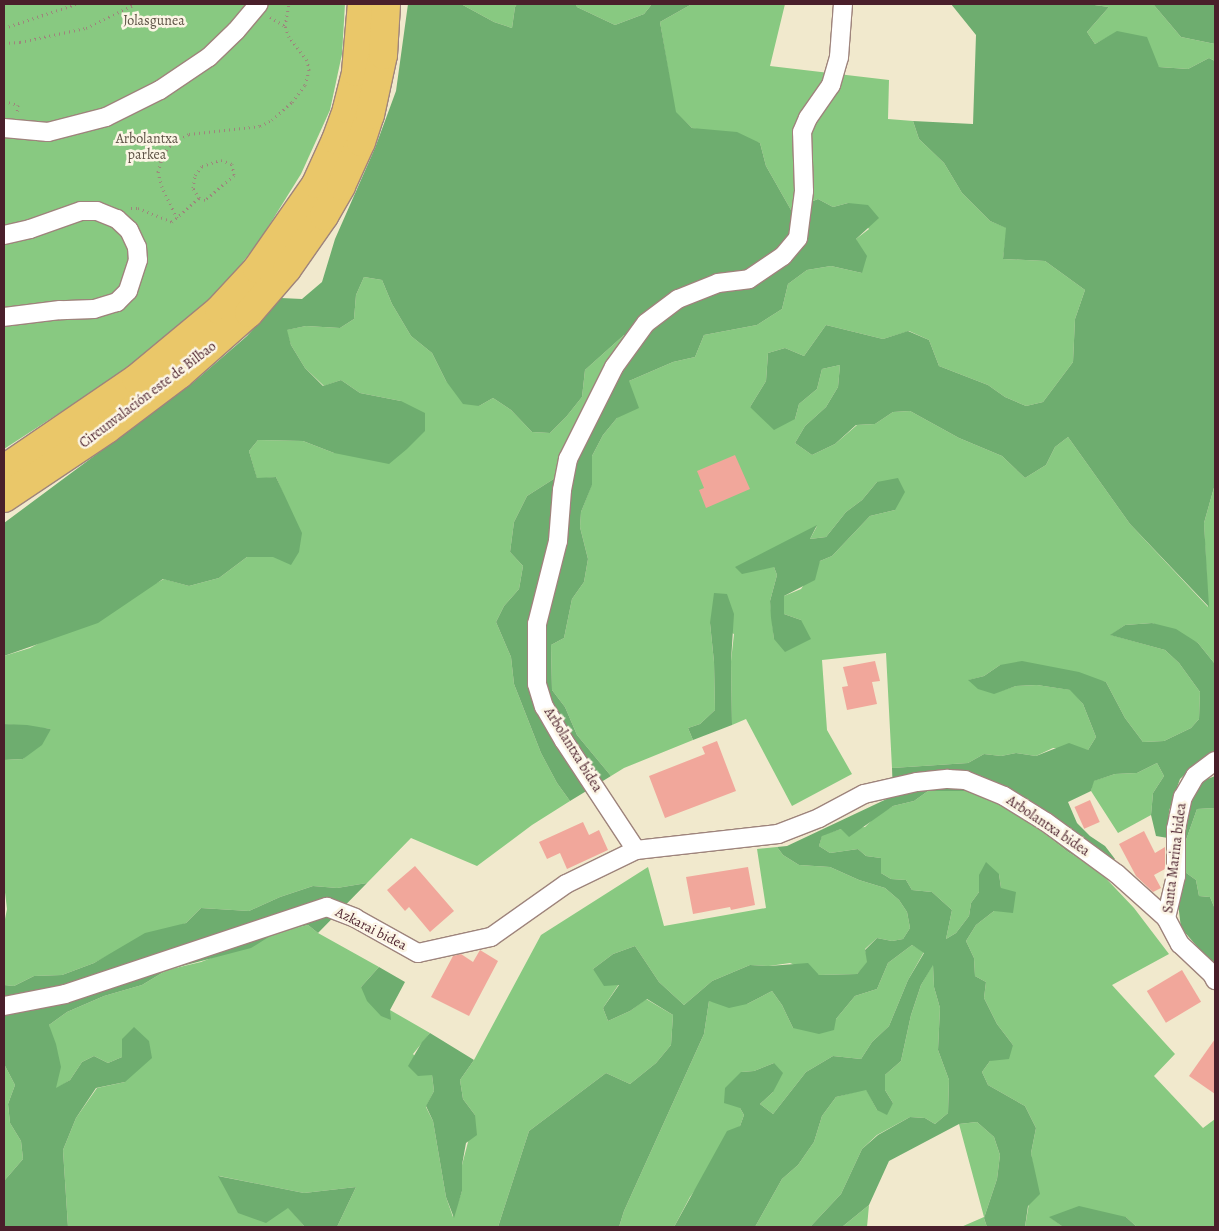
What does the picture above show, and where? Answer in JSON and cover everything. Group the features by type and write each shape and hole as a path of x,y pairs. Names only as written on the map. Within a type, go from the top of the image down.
{"main road":[{"name":"Circunvalación este de Bilbao","path":"4,469 136,378 219,310 256,269 316,184 336,140 347,109 356,72 362,4"},
{"name":"Circunvalación este de Bilbao","path":"4,498 107,429 202,356 249,313 287,269 324,216 341,186 361,142 370,115 383,55 386,4"}],"street":[{"name":"Arbolantxa bidea","path":"843,4 839,57 831,85 808,118 802,132 804,191 798,238 783,256 749,279 718,283 678,299 646,323 614,367 568,459 562,490 558,541 537,624 538,684 544,707 564,741 636,850 778,834 819,818 864,794 917,782 965,780 1004,796 1046,822 1117,874 1166,918"},
{"path":"4,128 48,132 106,117 160,90 210,57 262,8"},
{"path":"4,235 30,229 81,211 97,210 118,219 129,230 137,247 138,260 128,292 117,302 94,309 43,311 4,317"},
{"name":"Santa Marina bidea","path":"1215,761 1195,776 1183,796 1176,829 1176,876 1166,918 1180,944 1212,974 1215,980"},
{"name":"Azkarai bidea","path":"4,1006 65,994 327,907 355,918 418,953 491,937 566,884 636,850"}],"path":[{"path":"4,28 76,4"},
{"path":"4,43 20,42 86,28 135,4"},
{"path":"284,26 290,4"},
{"path":"177,218 162,187 158,172 163,154 174,141 189,134 260,126 272,120 286,108 305,85 309,70 307,60 284,26 262,8"},
{"path":"221,160 232,164 234,175 205,200 199,198 193,188 195,175 202,166 221,160"},
{"path":"134,215 127,209 138,208 172,222 199,198"}],"green space":[{"name":"Arbolantxa parkea","path":"4,4 345,4 342,54 330,110 301,174 260,240 224,286 155,351 4,449"},
{"path":"408,4 461,4 494,22 512,28 517,4 576,4 577,7 615,25 644,14 652,4 692,4 660,22 676,112 692,128 737,132 760,143 766,166 791,210 818,199 833,207 848,203 868,205 879,218 856,239 867,256 862,273 831,266 807,270 788,284 782,309 757,325 704,335 695,357 673,362 629,381 639,408 617,418 603,435 592,456 592,485 581,512 580,527 588,559 584,582 572,599 564,638 551,645 552,690 565,707 577,735 611,776 570,801 557,783 541,753 514,684 511,657 496,622 504,606 519,589 523,566 510,552 514,522 527,496 574,466 624,364 640,339 624,335 585,370 582,397 566,417 550,433 532,432 511,410 493,398 479,406 463,404 446,381 432,353 411,336 392,304 382,280 364,277 356,295 354,319 340,328 306,326 287,330 291,345 305,368 323,386 341,380 360,393 401,401 425,413 425,431 389,464 334,453 303,441 258,440 249,451 257,478 276,477 302,533 299,552 291,565 273,557 247,557 219,578 189,586 163,579 98,623 4,656 4,523 195,381 247,336 281,298 302,299 322,282 335,239 375,148 396,91"},
{"path":"461,4 517,4 512,28 494,22"},
{"path":"576,4 652,4 644,14 615,25 577,7"},
{"path":"692,4 785,4 770,66 889,80 888,119 913,121 919,139 944,163 962,193 990,221 1007,228 1003,259 1045,261 1085,290 1075,319 1073,362 1043,402 1026,406 1005,397 988,385 939,366 929,340 909,331 883,339 826,325 804,356 785,348 768,353 766,381 750,407 795,419 799,404 817,389 822,369 840,365 838,387 826,407 805,426 795,443 812,455 835,444 857,425 875,424 893,412 910,411 959,438 1002,456 1025,478 1046,465 1055,447 1068,437 1130,524 1208,607 1204,523 1215,484 1215,664 1198,643 1152,623 1125,625 1111,635 1165,650 1179,663 1200,692 1199,719 1191,728 1164,741 1143,742 1125,718 1106,682 1000,665 984,676 969,680 994,693 1016,686 1037,685 1071,690 1083,704 1096,737 1088,750 1053,748 1036,756 1016,753 1001,756 984,754 968,763 892,768 886,653 822,660 827,730 852,774 792,806 746,719 732,725 731,661 734,634 710,623 714,662 715,710 700,724 688,728 693,740 624,768 611,776 577,735 565,707 552,690 551,645 564,638 572,599 584,582 588,559 580,527 581,512 592,484 592,456 603,435 617,418 629,381 673,362 695,357 704,335 757,325 782,309 788,284 807,270 831,266 862,273 856,239 869,229 848,203 833,207 818,199 791,210 766,166 760,143 692,128 675,112 660,22","holes":["877,482 895,510 870,516 832,556 820,561 801,589 784,596 784,614 801,620 774,639 770,601 777,575 774,567 817,526 810,539 826,537 846,512 862,500"]},
{"path":"951,4 1087,4 1109,7 1087,32 1095,44 1117,31 1147,37 1159,67 1188,69 1209,58 1215,61 1215,484 1204,523 1209,607 1130,524 1068,437 1055,447 1046,465 1025,478 1002,456 959,438 910,411 893,412 875,424 856,425 835,444 812,455 795,443 805,426 826,407 838,387 840,365 822,369 817,389 799,404 795,419 774,430 750,407 766,381 768,353 785,348 804,356 826,325 883,339 908,331 929,340 939,366 988,385 1005,397 1026,406 1043,402 1073,362 1075,319 1085,290 1045,261 1003,259 1006,228 990,221 962,193 944,163 919,139 913,121 973,124 976,35"},
{"path":"1087,4 1153,4 1181,37 1215,44 1215,61 1209,58 1188,69 1159,67 1117,32 1095,44 1087,32 1109,7"},
{"path":"1153,4 1215,4 1215,44 1181,37"},
{"path":"364,277 382,280 392,304 411,336 432,353 446,381 479,406 493,398 511,410 532,432 550,433 566,417 582,397 585,370 624,335 641,339 574,466 527,496 514,522 510,552 523,566 519,589 504,606 496,622 511,657 514,684 541,753 557,783 570,801 532,825 477,866 411,838 367,883 337,888 313,886 280,897 249,911 201,908 186,923 120,949 94,963 62,975 34,976 14,986 4,985 4,924 7,909 4,884 4,760 23,759 51,729 4,724 4,656 30,648 164,579 189,586 219,578 247,557 273,557 288,505 276,477 257,479 249,451 258,440 303,441 334,453 401,401 360,393 341,380 324,386 305,368 291,345 286,330 306,326 340,328 354,319 356,295"},
{"path":"898,478 905,492 895,510 870,516 832,556 820,561 815,580 784,596 784,614 801,620 811,639 785,652 774,639 771,618 770,601 777,575 774,567 742,574 735,567 817,525 810,539 826,537 846,512 862,500 877,482"},
{"path":"714,593 727,594 734,614 731,661 732,725 693,740 688,728 700,724 715,710 714,662 710,623"},
{"path":"1152,623 1176,629 1198,643 1215,664 1215,753 1195,765 1180,779 1169,811 1168,838 1156,836 1151,815 1153,793 1164,776 1157,763 1137,773 1115,774 1094,781 1091,791 1068,802 1077,823 1090,836 1105,846 1115,859 1098,870 1068,852 1030,822 996,801 969,791 928,791 914,801 893,806 849,837 841,829 822,836 819,846 830,853 858,849 866,856 881,858 881,873 891,879 906,880 912,890 932,892 952,910 946,939 956,933 969,916 971,903 979,892 979,875 986,862 999,874 1001,888 1016,892 1013,913 994,911 976,925 966,941 974,958 975,976 986,982 984,998 997,1024 1013,1045 1009,1059 990,1061 982,1072 988,1085 1025,1106 1036,1128 1031,1153 1040,1194 1028,1206 1025,1227 987,1227 984,1218 997,1179 1000,1155 994,1137 977,1122 959,1124 889,1161 869,1205 842,1227 810,1227 841,1194 862,1149 878,1135 910,1117 925,1118 935,1124 948,1113 949,1080 938,1050 940,1008 934,987 933,965 921,985 911,1015 901,1061 885,1075 885,1090 893,1103 887,1115 877,1110 866,1090 836,1097 822,1116 814,1142 798,1165 782,1179 755,1227 674,1227 727,1131 740,1126 744,1115 740,1108 724,1103 725,1088 741,1072 754,1071 774,1063 783,1073 773,1092 760,1104 773,1114 806,1072 833,1056 861,1059 872,1042 889,1026 908,980 924,953 912,945 888,963 877,989 855,996 836,1019 834,1030 819,1034 793,1028 782,1005 772,991 747,1004 729,1008 709,1001 704,1034 624,1211 619,1227 498,1227 529,1131 606,1073 630,1084 656,1063 671,1045 673,1015 647,999 630,1011 608,1021 603,1008 619,985 604,986 593,969 613,954 635,946 659,982 684,1005 712,981 750,965 769,966 808,963 819,975 857,974 867,962 865,950 877,938 892,941 903,939 910,928 907,912 899,900 885,888 859,880 830,867 799,865 783,855 777,847 787,846 893,796 892,768 968,763 984,754 1001,756 1016,753 1036,756 1069,743 1088,750 1096,737 1083,704 1070,690 1037,685 1016,686 994,694 978,689 968,680 984,676 1000,665 1022,661 1079,672 1106,682 1125,718 1143,742 1164,741 1191,728 1199,719 1200,692 1179,663 1165,650 1110,635 1125,625"},
{"path":"4,724 51,729 42,745 23,759 4,760"},
{"path":"1157,763 1164,776 1153,793 1151,815 1118,833 1091,791 1093,781 1115,774 1137,773"},
{"path":"1215,776 1215,808 1197,809 1186,840 1185,814 1194,791 1205,780"},
{"path":"928,791 969,791 995,801 1030,822 1068,852 1098,870 1134,908 1169,954 1112,985 1175,1054 1154,1076 1203,1128 1215,1119 1215,1227 1137,1227 1126,1217 1050,1217 1063,1227 1025,1227 1034,1173 1031,1153 1036,1128 1025,1106 988,1085 982,1072 990,1061 1013,1045 997,1024 984,998 986,982 975,976 974,958 966,941 976,925 994,911 1001,888 999,874 979,875 979,892 971,903 969,916 956,933 946,939 952,910 932,892 912,890 906,880 891,879 881,873 881,858 866,856 858,849 830,853 819,846 822,835 841,829 865,827 876,816 893,806 914,801"},
{"path":"1215,808 1215,909 1210,897 1199,896 1196,880 1185,872 1186,840 1197,809"},
{"path":"777,847 783,855 799,865 830,867 859,880 885,888 899,900 907,912 910,928 903,939 892,941 877,938 865,949 868,962 857,974 819,975 790,963 769,966 750,965 712,981 684,1005 659,982 635,946 613,954 593,969 619,984 603,1008 608,1021 630,1011 646,999 673,1015 671,1045 656,1063 630,1084 606,1073 529,1131 498,1227 337,1227 356,1187 304,1193 219,1176 239,1213 288,1207 305,1227 68,1227 63,1150 76,1118 97,1088 125,1082 122,1040 122,1057 108,1063 94,1056 82,1062 70,1080 56,1089 49,1025 67,1012 104,996 142,985 167,970 201,962 275,933 308,925 318,933 379,967 361,987 390,1010 430,1033 413,1054 432,1075 434,1091 426,1107 433,1121 446,1197 453,1217 462,1191 462,1165 475,1115 463,1099 460,1080 474,1060 541,935 648,867 664,926 766,908 757,849"},
{"path":"1185,872 1196,880 1199,896 1210,897 1215,909 1215,967 1181,928 1178,903"},
{"path":"367,883 318,933 308,925 275,933 251,948 167,970 142,985 104,996 67,1012 49,1025 56,1044 61,1067 56,1088 70,1080 82,1062 94,1056 108,1063 122,1057 122,1039 134,1027 149,1041 152,1058 125,1082 96,1088 76,1118 63,1150 68,1227 4,1227 4,1181 23,1159 21,1141 10,1123 8,1104 15,1085 4,1064 4,985 14,986 34,976 62,975 94,963 145,933 186,923 201,908 249,911 280,897 313,886 337,888"},
{"path":"912,945 924,952 908,980 889,1026 872,1042 861,1059 833,1056 806,1072 773,1114 760,1104 773,1092 774,1063 754,1071 741,1072 740,1108 744,1115 740,1126 690,1197 674,1227 619,1227 624,1211 704,1034 709,1001 747,1004 772,991 782,1005 793,1028 836,1019 855,996 877,989 888,963"},
{"path":"933,964 934,987 940,1008 938,1050 949,1080 948,1113 935,1124 925,1118 910,1117 877,1135 862,1149 841,1194 810,1227 755,1227 782,1179 798,1165 814,1142 822,1116 836,1097 866,1089 877,1110 893,1103 885,1090 885,1075 901,1061 911,1015 921,985"},
{"path":"379,967 405,982 390,1010 391,1020 381,1016 367,1001 361,987"},
{"path":"430,1033 474,1060 460,1080 463,1099 475,1115 477,1135 466,1143 462,1165 462,1191 454,1218 446,1197 433,1121 426,1106 434,1091 432,1075 418,1076 408,1066 422,1042"},
{"path":"4,1064 15,1085 8,1104 10,1123 21,1141 23,1159 4,1181"},
{"path":"977,1122 994,1137 1000,1155 997,1179 984,1218 987,1227 961,1227 984,1217 959,1124"},
{"path":"218,1176 304,1193 356,1187 337,1227 305,1227 288,1208 266,1223 238,1213"},
{"path":"869,1205 867,1227 842,1227"},
{"path":"1079,1206 1126,1217 1137,1227 1063,1227 1049,1217"}],"building":[{"path":"735,455 750,489 706,508 699,490 704,488 697,471"},
{"path":"875,661 880,681 872,682 877,704 847,710 842,687 848,686 843,667"},
{"path":"717,741 736,791 665,818 649,776 705,754 702,747"},
{"path":"1090,800 1100,822 1084,829 1074,807"},
{"path":"583,822 589,835 599,830 608,850 567,869 560,853 547,859 539,842"},
{"path":"1144,831 1155,853 1165,847 1165,869 1154,875 1161,888 1153,892 1136,876 1119,844"},
{"path":"415,866 454,911 430,932 409,907 405,911 387,890"},
{"path":"748,867 755,905 731,910 730,907 693,914 686,877"},
{"path":"480,950 498,961 469,1016 431,997 453,956 461,954 473,962"},
{"path":"1182,970 1201,1002 1166,1023 1147,991"},
{"path":"1215,1039 1215,1094 1189,1076"}],"park label":[{"name":"Jolasgunea","path":"154,21"}]}
